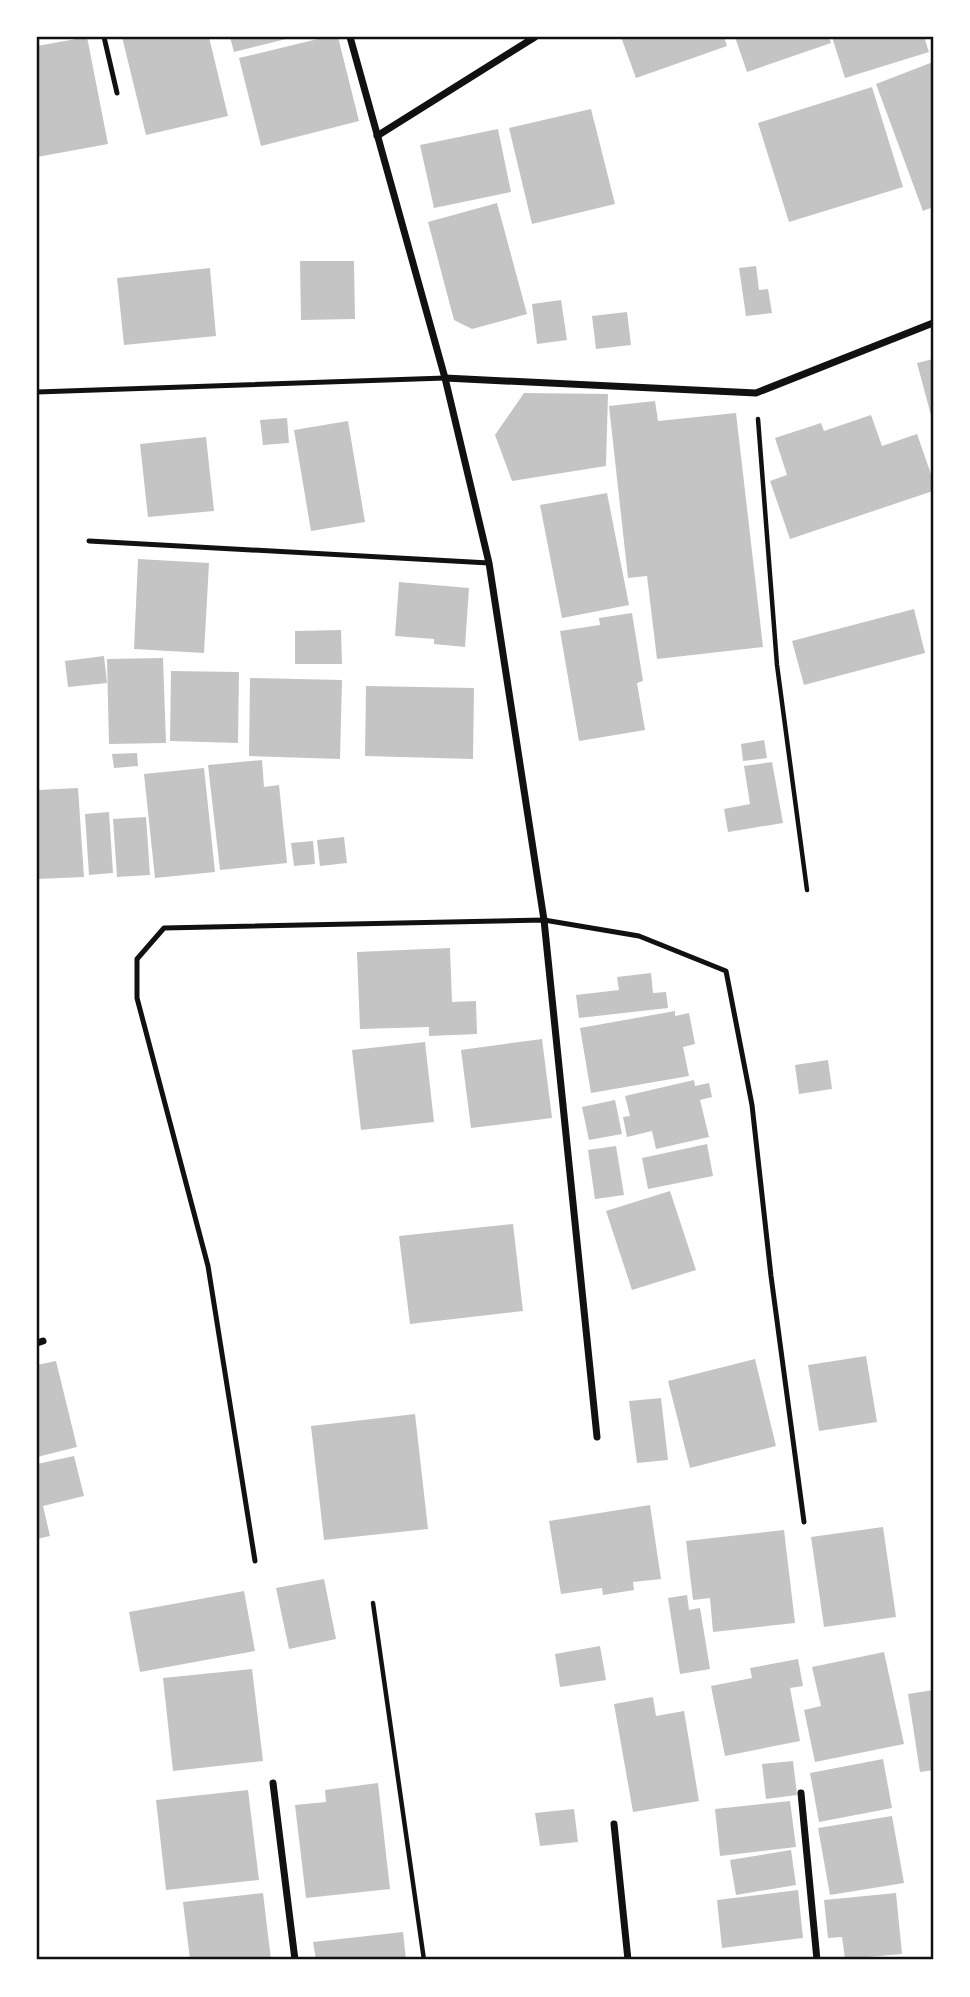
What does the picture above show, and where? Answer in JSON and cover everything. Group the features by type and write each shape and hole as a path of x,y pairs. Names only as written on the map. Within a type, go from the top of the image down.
{"street":[{"path":"350,37 445,378 489,563 544,920 597,1437"},
{"path":"377,136 535,37"},
{"path":"445,378 756,393 933,323"},
{"path":"272,1783 295,1960"},
{"path":"802,1793 817,1960"},
{"path":"614,1824 628,1960"}],"lane":[{"path":"104,37 117,93"},
{"path":"37,392 445,378"},
{"path":"89,541 489,563"},
{"path":"255,1561 208,1266 137,998 137,959 164,928 544,920 639,936 726,971 752,1105 771,1276 804,1522"}],"path":[{"path":"756,393 777,665 807,890"},
{"path":"373,1603 424,1960"}],"building":[{"path":"87,37 108,144 37,157 37,46"},
{"path":"122,37 209,37 228,116 146,135"},
{"path":"230,37 290,37 290,38 234,52"},
{"path":"326,37 338,37 359,121 261,146 239,58"},
{"path":"621,37 724,37 727,46 636,78"},
{"path":"735,37 829,37 831,43 747,72"},
{"path":"832,37 924,37 929,52 845,78"},
{"path":"933,62 933,207 923,211 876,84"},
{"path":"872,87 903,187 789,222 758,123"},
{"path":"591,109 615,204 532,224 509,128"},
{"path":"498,129 511,192 434,208 420,145"},
{"path":"497,203 527,314 472,329 454,320 428,222"},
{"path":"300,261 354,261 355,319 301,320"},
{"path":"756,266 759,290 768,289 772,313 746,316 739,268"},
{"path":"210,268 216,336 124,345 117,278"},
{"path":"561,300 567,340 537,344 532,304"},
{"path":"627,312 631,345 596,349 592,316"},
{"path":"933,359 933,419 932,419 917,363"},
{"path":"524,393 608,394 606,466 512,481 495,435"},
{"path":"655,401 658,421 736,413 763,647 657,659 647,576 628,578 609,406"},
{"path":"871,415 882,446 917,434 933,480 933,491 790,539 770,481 787,475 775,438 821,423 824,431"},
{"path":"287,418 289,443 263,445 260,420"},
{"path":"348,421 365,522 311,531 294,430"},
{"path":"206,437 214,511 148,517 140,444"},
{"path":"607,493 629,605 562,618 540,505"},
{"path":"138,559 209,563 204,653 134,649"},
{"path":"399,582 469,588 465,647 434,644 434,639 395,636"},
{"path":"914,609 925,653 804,685 792,641"},
{"path":"632,613 643,681 637,683 645,730 579,741 560,631 600,625 599,618"},
{"path":"341,630 342,664 295,664 295,631"},
{"path":"104,656 107,683 68,687 65,661"},
{"path":"163,658 166,743 109,744 107,659"},
{"path":"171,671 239,672 238,743 170,741"},
{"path":"250,678 342,680 340,759 249,756"},
{"path":"366,686 474,688 473,759 365,756"},
{"path":"764,740 767,758 743,761 741,744"},
{"path":"137,753 138,766 114,768 112,754"},
{"path":"262,760 264,787 279,785 287,863 220,870 208,765"},
{"path":"772,762 783,823 728,832 724,809 750,804 744,766"},
{"path":"204,768 215,872 155,878 144,774"},
{"path":"78,788 84,877 37,879 37,790"},
{"path":"109,812 113,873 89,875 85,814"},
{"path":"146,817 150,875 117,877 113,819"},
{"path":"344,837 347,863 320,866 317,840"},
{"path":"313,841 315,864 294,866 291,843"},
{"path":"450,948 452,1002 476,1001 477,1034 429,1036 429,1027 360,1029 357,952"},
{"path":"651,973 653,993 666,992 668,1008 579,1018 576,995 619,990 617,977"},
{"path":"675,1011 675,1016 689,1013 695,1044 683,1047 689,1076 591,1093 580,1028"},
{"path":"542,1039 552,1118 471,1128 461,1050"},
{"path":"425,1042 434,1122 361,1130 352,1050"},
{"path":"828,1060 832,1089 799,1094 795,1065"},
{"path":"694,1080 695,1086 709,1083 712,1097 700,1100 709,1137 656,1149 652,1131 627,1137 623,1117 630,1116 625,1096"},
{"path":"615,1100 622,1134 589,1140 582,1107"},
{"path":"707,1144 713,1176 648,1189 642,1158"},
{"path":"616,1146 624,1195 595,1199 588,1150"},
{"path":"670,1191 696,1270 632,1290 606,1211"},
{"path":"513,1224 523,1311 410,1324 399,1236"},
{"path":"866,1356 877,1422 819,1431 808,1365"},
{"path":"755,1359 776,1446 690,1468 668,1381"},
{"path":"56,1361 77,1447 37,1457 37,1365"},
{"path":"661,1398 668,1460 637,1463 629,1401"},
{"path":"415,1414 428,1529 324,1540 311,1426"},
{"path":"74,1456 84,1496 43,1506 50,1536 37,1539 37,1464"},
{"path":"650,1505 661,1579 633,1582 634,1590 603,1595 602,1588 561,1594 549,1521"},
{"path":"883,1527 896,1617 824,1627 811,1537"},
{"path":"784,1530 795,1623 713,1632 710,1598 693,1600 686,1541"},
{"path":"324,1579 336,1639 289,1649 276,1588"},
{"path":"244,1591 255,1651 140,1672 129,1612"},
{"path":"687,1595 689,1610 700,1608 710,1669 680,1674 668,1598"},
{"path":"600,1646 606,1680 560,1687 555,1654"},
{"path":"884,1652 904,1744 815,1762 804,1710 821,1706 812,1667"},
{"path":"798,1659 803,1686 790,1688 800,1741 725,1756 711,1686 752,1678 750,1668"},
{"path":"252,1669 263,1761 173,1771 163,1678"},
{"path":"933,1690 933,1770 920,1772 908,1694"},
{"path":"653,1697 656,1716 684,1711 699,1801 633,1812 614,1704"},
{"path":"883,1759 892,1808 819,1822 810,1773"},
{"path":"793,1761 797,1795 766,1799 762,1764"},
{"path":"378,1783 390,1889 306,1898 295,1805 326,1802 325,1790"},
{"path":"248,1790 259,1880 166,1890 156,1800"},
{"path":"790,1801 796,1847 720,1856 715,1809"},
{"path":"574,1809 578,1842 540,1846 535,1813"},
{"path":"892,1816 904,1883 830,1895 818,1828"},
{"path":"791,1850 796,1885 736,1895 730,1860"},
{"path":"798,1890 803,1938 722,1948 717,1900"},
{"path":"263,1893 271,1960 190,1960 183,1902"},
{"path":"896,1893 902,1954 845,1959 842,1937 828,1938 824,1900"},
{"path":"403,1932 406,1960 316,1960 313,1942"}]}
